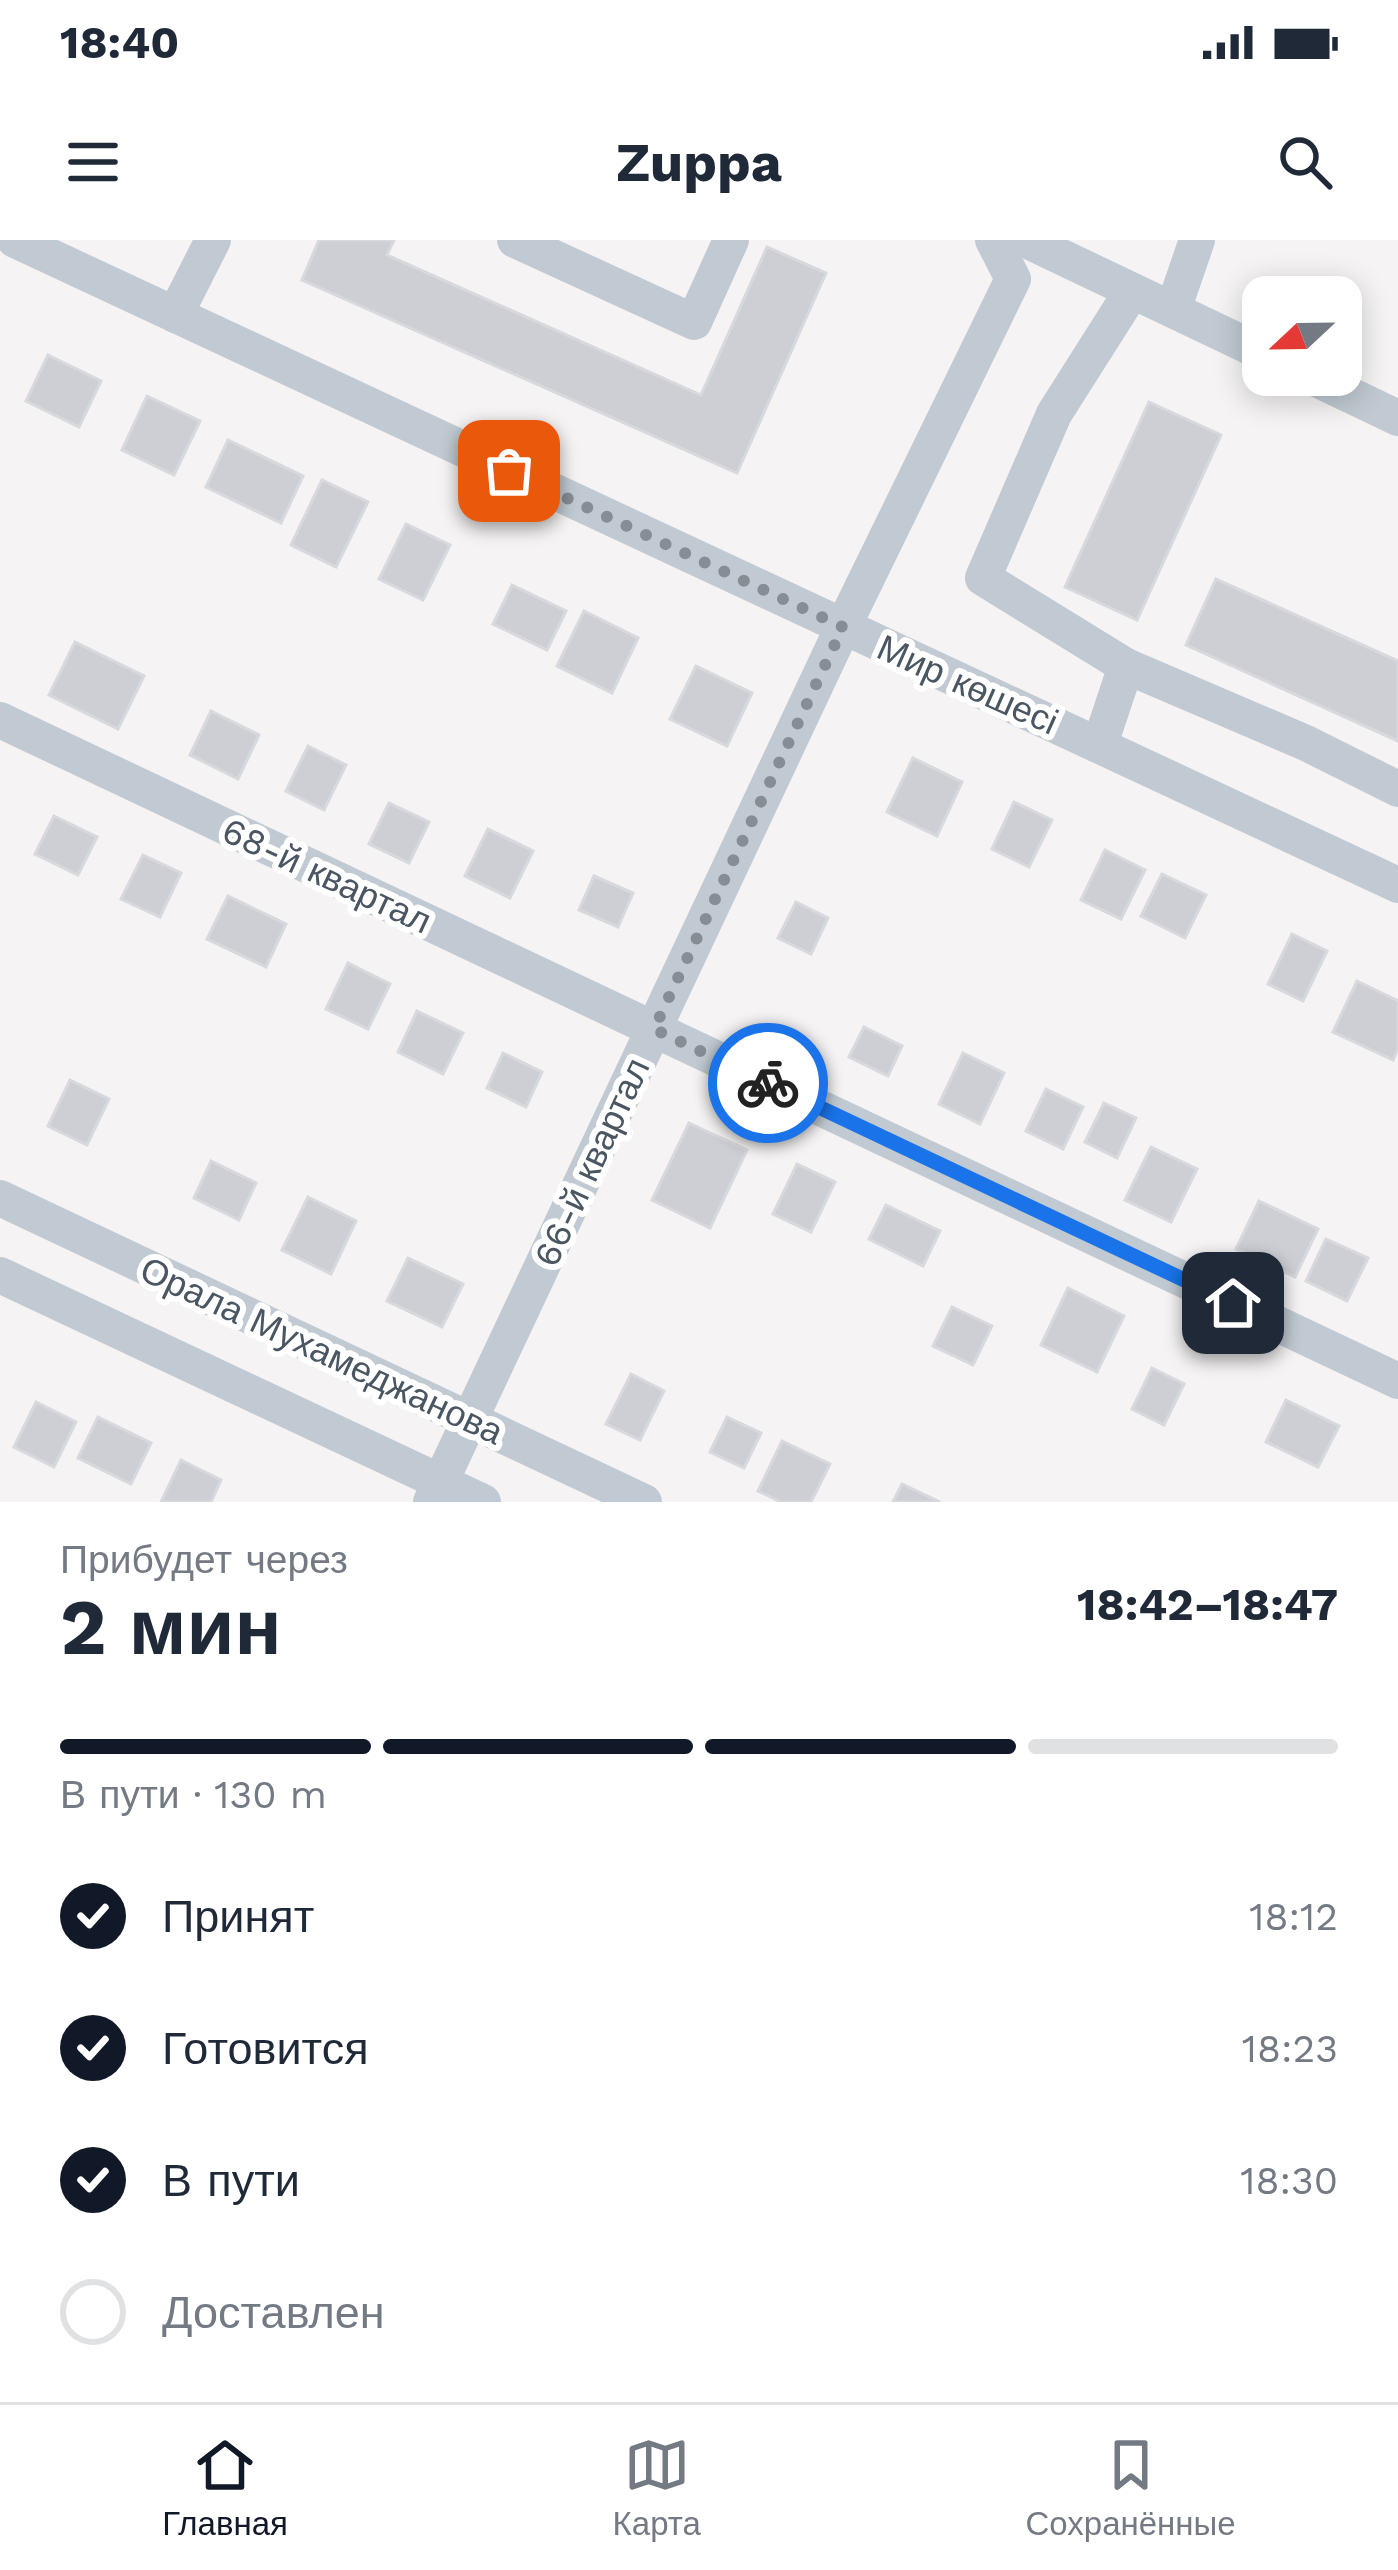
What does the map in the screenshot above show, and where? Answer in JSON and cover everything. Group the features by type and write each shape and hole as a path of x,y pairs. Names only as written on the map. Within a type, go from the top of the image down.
{"street":[{"name":"Мир көшесі","path":"15,240 1398,885"},
{"path":"175,315 213,240"},
{"path":"515,240 694,322 730,240"},
{"path":"1173,310 1197,240"},
{"path":"1010,246 1132,291 1242,343"},
{"name":"66-й квартал","path":"435,1492 843,627 1013,279 1010,246"},
{"path":"1132,291 1054,414 983,578 1126,666 1306,743 1398,789"},
{"path":"1352,396 1398,418"},
{"path":"1100,743 1126,666"},
{"name":"68-й квартал","path":"0,720 1398,1381"},
{"name":"Орала Мухамеджанова","path":"0,1198 644,1502"},
{"name":"Орала Мухамеджанова","path":"0,1274 435,1492 483,1502"}],"building":[{"path":"319,240 394,240 387,255 701,395 767,247 826,273 737,473 302,280"},
{"path":"48,355 101,381 79,427 26,401"},
{"path":"147,396 200,421 174,475 122,450"},
{"path":"1149,402 1221,435 1137,620 1065,587"},
{"path":"228,440 303,476 281,523 206,487"},
{"path":"322,480 368,502 336,567 291,545"},
{"path":"406,524 450,545 423,600 379,579"},
{"path":"1216,579 1398,661 1398,741 1186,645"},
{"path":"512,585 566,611 547,650 493,624"},
{"path":"584,611 638,638 612,693 557,666"},
{"path":"75,642 144,676 118,729 49,695"},
{"path":"696,666 752,693 727,746 670,719"},
{"path":"211,711 259,735 238,779 190,755"},
{"path":"308,746 346,765 324,810 286,791"},
{"path":"913,758 962,782 937,836 887,812"},
{"path":"1014,802 1052,820 1029,867 992,849"},
{"path":"389,803 429,822 409,863 369,844"},
{"path":"54,816 97,837 78,875 35,854"},
{"path":"488,829 533,851 510,898 465,876"},
{"path":"1105,850 1145,870 1121,919 1081,900"},
{"path":"143,855 181,873 160,917 121,899"},
{"path":"1162,874 1206,895 1185,938 1141,916"},
{"path":"594,876 633,893 618,927 579,910"},
{"path":"228,896 286,924 266,967 207,939"},
{"path":"796,902 828,918 811,954 778,938"},
{"path":"1292,934 1327,951 1303,1001 1268,984"},
{"path":"348,963 390,984 368,1029 326,1009"},
{"path":"1357,981 1398,1001 1398,1049 1393,1060 1333,1032"},
{"path":"417,1011 463,1033 443,1074 398,1052"},
{"path":"864,1027 902,1046 888,1076 849,1057"},
{"path":"503,1053 542,1072 526,1107 487,1088"},
{"path":"963,1053 1004,1073 980,1124 939,1104"},
{"path":"70,1080 109,1099 87,1145 48,1126"},
{"path":"1046,1089 1083,1107 1063,1149 1026,1131"},
{"path":"1104,1103 1136,1118 1117,1158 1085,1142"},
{"path":"689,1123 747,1150 710,1228 652,1200"},
{"path":"1151,1147 1197,1169 1171,1222 1125,1200"},
{"path":"211,1161 256,1183 239,1220 194,1198"},
{"path":"797,1164 835,1182 811,1232 773,1214"},
{"path":"308,1197 356,1221 331,1274 282,1250"},
{"path":"1259,1201 1318,1229 1295,1277 1236,1249"},
{"path":"886,1205 940,1231 923,1266 869,1239"},
{"path":"1326,1239 1368,1258 1347,1301 1306,1281"},
{"path":"408,1258 463,1284 442,1327 387,1301"},
{"path":"1068,1288 1124,1316 1097,1372 1041,1345"},
{"path":"952,1307 992,1326 973,1365 933,1346"},
{"path":"1152,1368 1184,1384 1164,1425 1132,1409"},
{"path":"631,1374 664,1391 640,1440 606,1424"},
{"path":"1286,1400 1339,1426 1318,1467 1266,1442"},
{"path":"36,1402 76,1422 54,1467 14,1447"},
{"path":"98,1417 151,1443 131,1484 78,1458"},
{"path":"727,1417 761,1433 744,1468 710,1452"},
{"path":"782,1441 830,1464 811,1502 781,1502 758,1491"},
{"path":"181,1460 221,1480 211,1502 161,1502"},
{"path":"902,1484 940,1502 893,1502"}],"way so far":[{"path":"509,471 843,627 654,1029 768,1083"}],"route":[{"path":"768,1083 1233,1303"}]}
